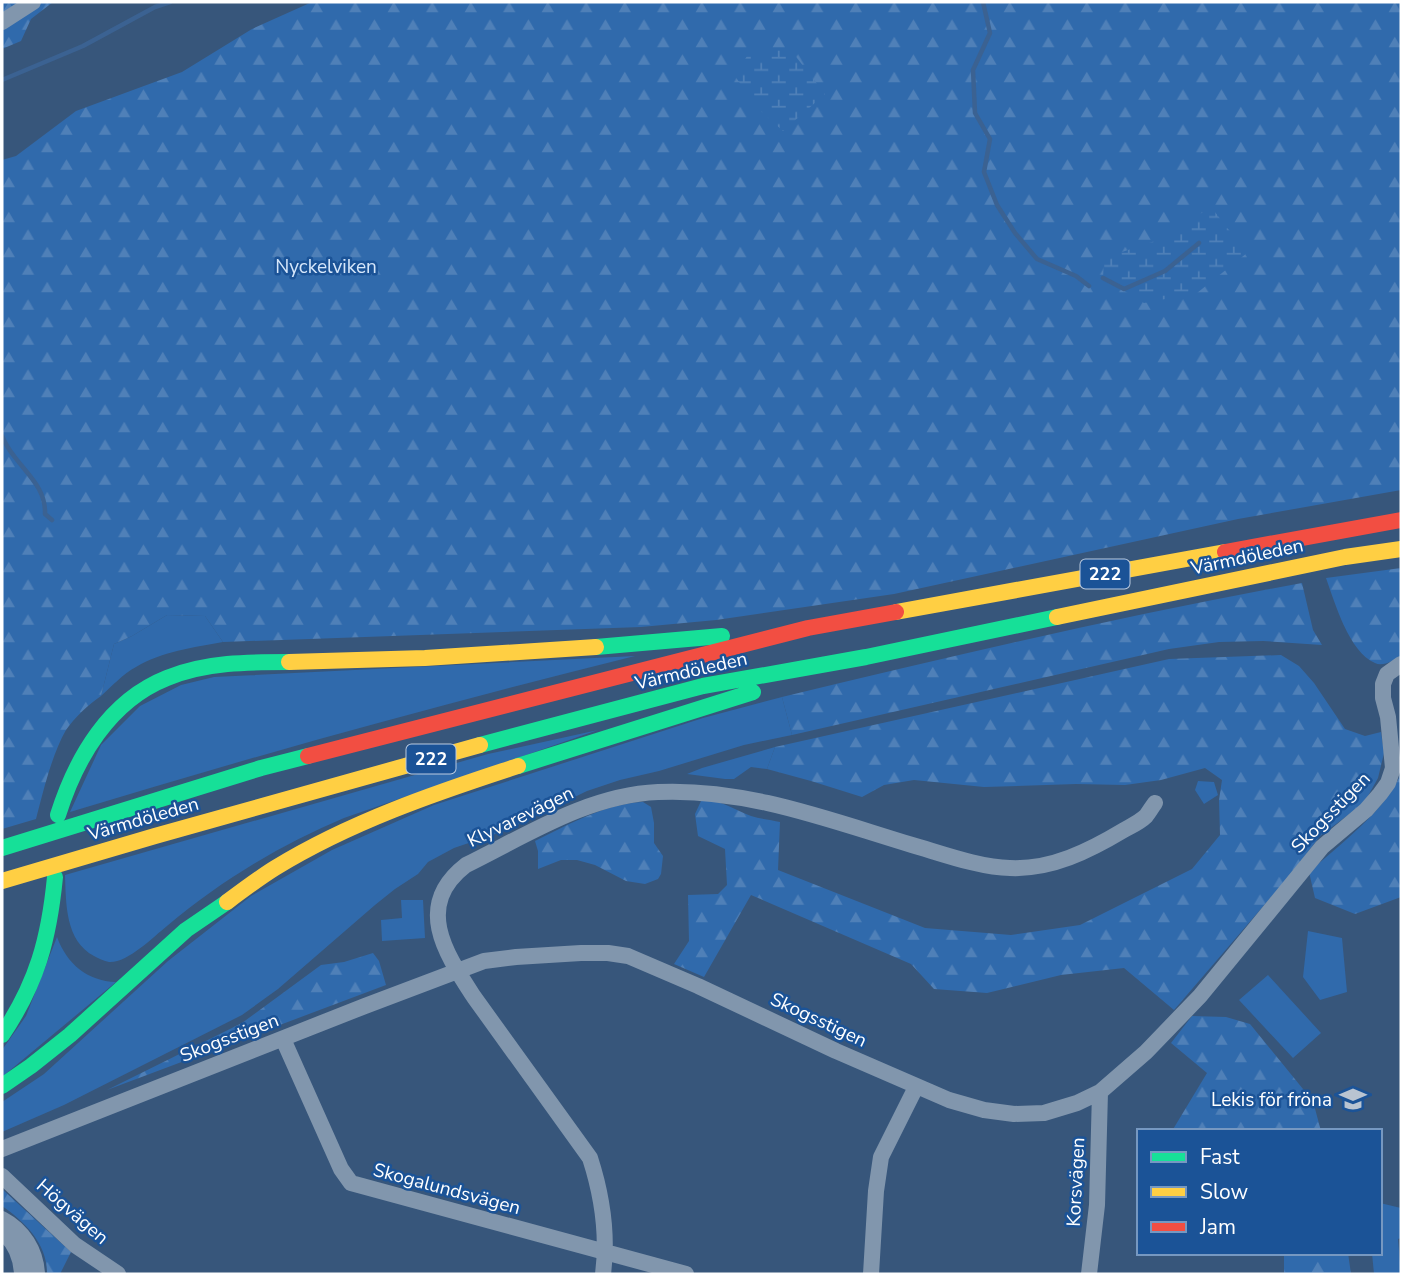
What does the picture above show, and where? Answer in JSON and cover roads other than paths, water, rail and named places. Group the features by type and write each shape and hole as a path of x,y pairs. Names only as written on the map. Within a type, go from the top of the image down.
{"highway":[{"name":"Värmdöleden","path":"2,848 261,768 808,628 1401,520"},
{"name":"Värmdöleden","path":"2,881 503,739 703,686 866,657 1345,557 1401,549"},
{"path":"58,816 64,791 75,768 90,741 102,727 141,692 165,679 189,671 253,663 384,660 587,649 808,628"},
{"path":"2,1086 70,1035 186,930 275,868 323,842 456,786 866,657"},
{"path":"2,1035 23,1004 35,978 48,932 55,877"}],"street":[{"path":"2,22 33,2"},
{"name":"Skogsstigen","path":"2,1149 484,961 581,953 628,956 949,1100 984,1110 1014,1114 1044,1112 1077,1103 1100,1092 1146,1052 1208,986 1322,848 1366,810 1380,794 1388,783 1393,768 1383,684 1387,674 1401,664"},
{"name":"Klyvarevägen","path":"603,1274 606,1252 598,1181 590,1158 457,971 441,939 438,922 441,898 454,874 466,865 573,812 612,799 656,792 736,796 784,807 943,854 1007,869 1058,862 1100,845 1144,818 1155,803"},
{"name":"Skogalundsvägen","path":"283,1039 341,1169 351,1183 686,1274"},
{"path":"871,1274 881,1157 916,1087"},
{"name":"Korsvägen","path":"1089,1274 1097,1205 1100,1092"},
{"name":"Högvägen","path":"2,1175 75,1245 118,1274"},
{"path":"2,1219 22,1234 35,1258 37,1274"},
{"path":"2,1232 18,1251 22,1274"}],"waterway":[{"path":"2,80 83,46 155,7 170,2"},
{"path":"983,2 990,33 973,70 975,113 990,139 984,172 997,205 1015,233 1037,259 1076,276 1089,286"},
{"path":"1103,278 1124,289 1165,271 1199,243"},
{"path":"2,436 39,490 43,497 45,514 52,520"}],"place":[{"name":"Lekis för fröna","path":"1353,1099"}],"park label":[{"name":"Nyckelviken","path":"326,266"}]}
